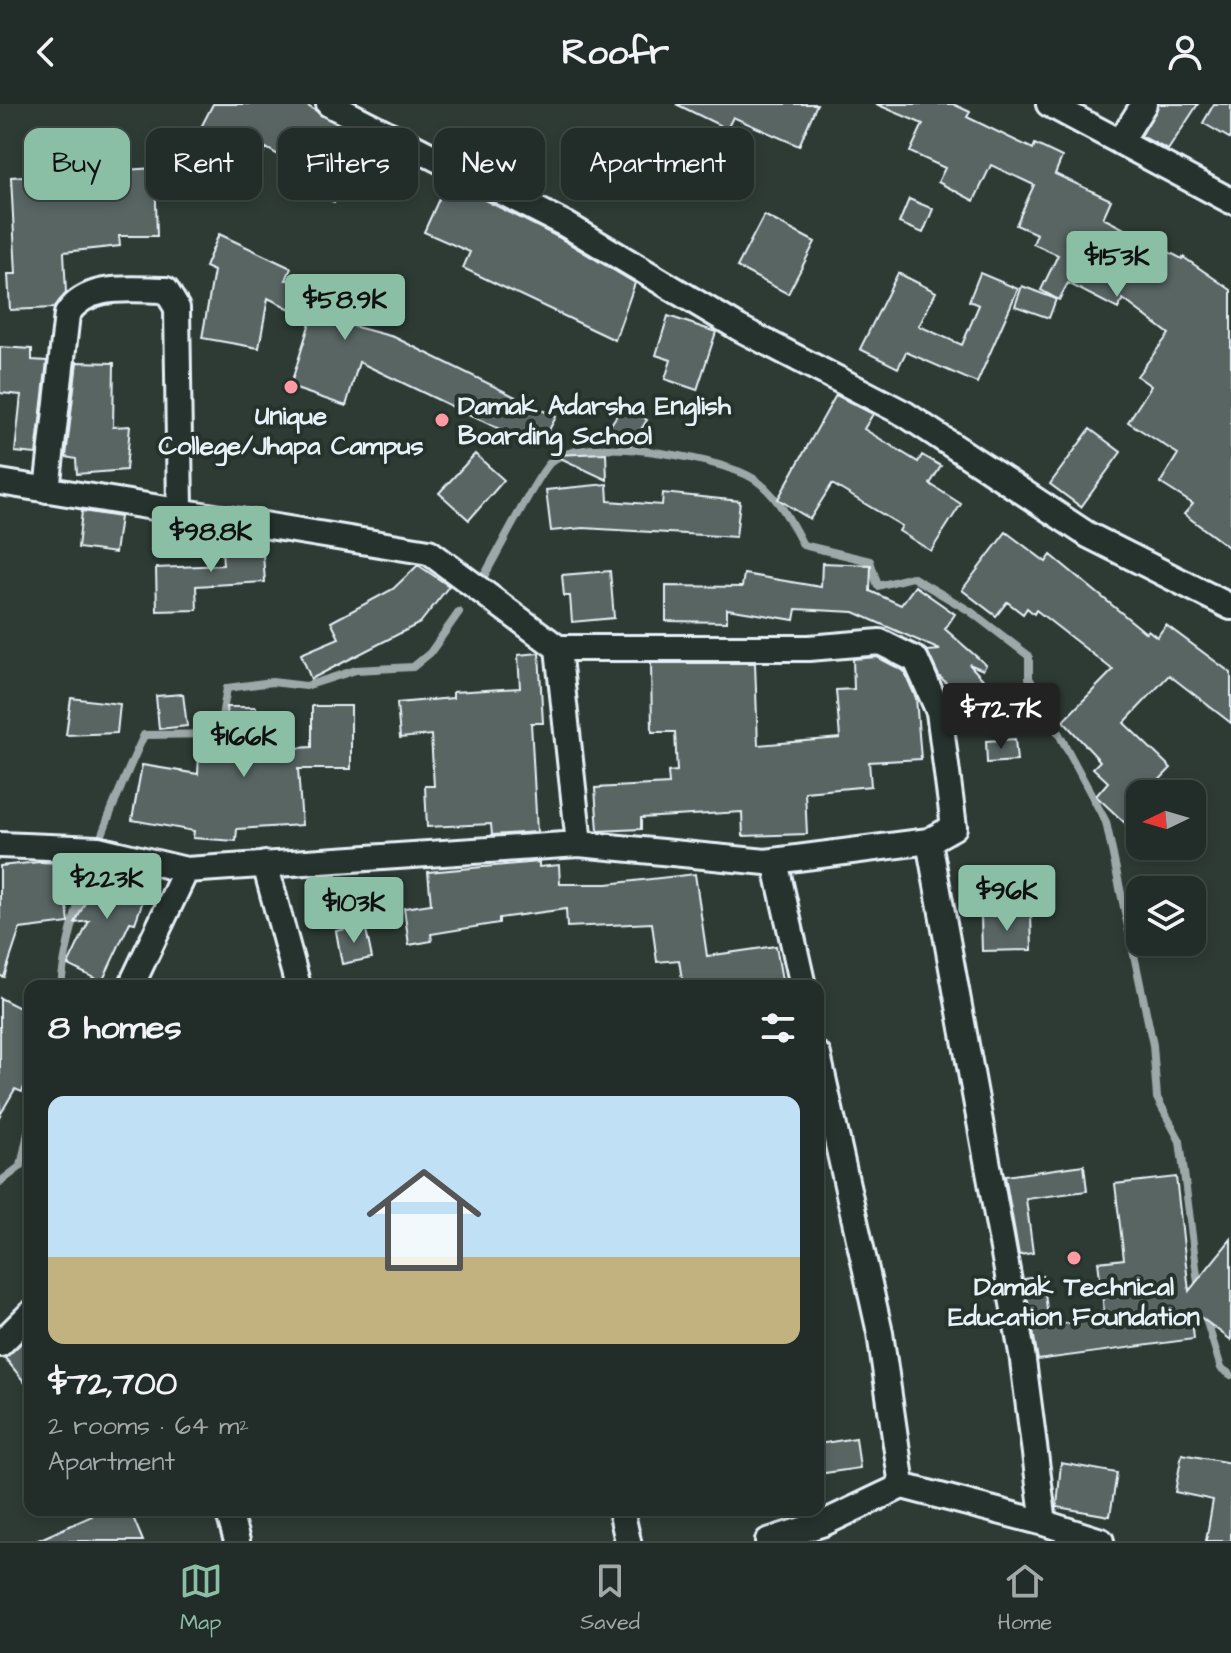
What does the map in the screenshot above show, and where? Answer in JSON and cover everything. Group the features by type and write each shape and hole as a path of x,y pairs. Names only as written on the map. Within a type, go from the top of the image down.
{"street":[{"path":"329,104 565,224 739,328 905,414 1088,535 1231,607"},
{"path":"1049,104 1231,201"},
{"path":"1120,142 1144,104"},
{"path":"47,490 67,314 77,299 108,290 166,290 177,308 180,509"},
{"path":"0,482 429,552 558,648 809,648 880,642 916,660 939,712 954,827 929,841 775,861 579,844 186,870 98,849 0,845"},
{"path":"558,648 579,844"},
{"path":"929,841 1022,1353 1044,1523"},
{"path":"775,861 802,980"},
{"path":"265,864 296,980"},
{"path":"134,980 186,870"},
{"path":"824,1082 880,1333 902,1486"},
{"path":"0,1344 24,1320"},
{"path":"768,1541 824,1523 902,1486 1101,1541"},
{"path":"230,1516 237,1541"},
{"path":"622,1516 628,1541"}],"building":[{"path":"213,104 304,104 346,128 278,128 278,155 266,148 262,156 262,128 201,128"},
{"path":"676,104 817,104 799,146 733,117 725,128"},
{"path":"876,104 953,104 970,112 967,117 1033,149 1035,144 1062,157 1055,174 1111,200 1103,218 1183,257 1231,290 1231,549 1184,514 1193,504 1160,483 1178,454 1128,422 1151,386 1137,376 1169,334 1123,299 1118,309 1068,283 1059,300 1041,290 1058,255 1033,244 1037,234 1016,225 1034,185 991,165 974,201 938,182 945,168 910,152 923,124"},
{"path":"1159,104 1198,104 1168,150 1141,136"},
{"path":"1214,104 1231,104 1231,139 1203,123"},
{"path":"146,169 146,200 156,200 157,236 119,236 120,246 64,252 66,293 54,308 10,310 8,274 16,274 11,177 24,176 24,200 130,200 130,170"},
{"path":"909,199 933,209 923,233 899,223"},
{"path":"438,200 485,200 558,237 635,283 615,340 463,268 470,252 424,232"},
{"path":"764,215 815,242 788,294 737,267"},
{"path":"219,234 291,268 286,280 345,279 345,324 394,337 556,417 549,430 535,446 359,362 346,406 290,387 311,319 268,298 259,348 202,338 214,271 205,267"},
{"path":"898,273 936,292 919,326 962,345 979,305 969,301 980,273 1018,289 977,383 906,352 898,368 860,349"},
{"path":"1022,286 1056,299 1049,318 1015,306"},
{"path":"668,316 716,332 697,390 665,379 671,360 656,355"},
{"path":"0,347 32,349 32,360 47,361 36,454 15,452 21,395 0,393"},
{"path":"77,362 114,363 113,427 130,426 126,470 77,474 76,459 66,457"},
{"path":"836,395 873,414 864,429 918,462 922,455 941,466 930,484 961,504 931,551 899,531 902,526 832,484 810,519 778,499"},
{"path":"624,405 647,420 631,445 607,430"},
{"path":"1090,429 1121,452 1081,507 1050,484"},
{"path":"606,453 607,480 554,455"},
{"path":"475,454 504,480 469,520 439,493"},
{"path":"607,484 608,501 662,505 663,493 740,501 736,537 583,528 551,531 546,490"},
{"path":"82,511 120,517 115,553 78,548"},
{"path":"1006,532 1046,562 1051,555 1146,633 1148,630 1157,637 1166,625 1231,673 1231,723 1169,675 1124,723 1171,768 1159,780 1126,780 1125,823 1096,796 1108,782 1093,768 1100,761 1063,721 1113,670 1036,610 1034,614 1027,608 1023,614 1007,602 996,616 962,590"},
{"path":"221,534 262,540 265,582 196,586 197,610 157,611 156,568 223,565"},
{"path":"822,563 871,565 870,591 901,605 915,586 955,614 945,629 986,665 983,670 969,664 998,696 979,714 939,676 927,651 940,650 854,612 796,609 794,620 727,609 727,622 666,621 666,586 742,587 744,574 821,587"},
{"path":"418,565 449,586 420,623 311,679 301,654 339,638 331,622 393,589"},
{"path":"610,571 614,618 572,622 570,596 564,596 562,575"},
{"path":"539,653 543,723 531,723 537,832 492,835 491,824 427,827 425,786 434,786 431,735 400,738 397,703 453,698 453,692 520,688 518,655"},
{"path":"877,657 904,671 916,698 921,759 869,762 871,786 805,792 807,834 743,836 742,812 641,818 641,829 598,831 595,788 669,784 668,772 677,771 675,732 652,732 651,663 755,663 758,745 840,738 836,690 854,689 853,659"},
{"path":"183,694 187,726 159,729 156,696"},
{"path":"71,698 120,704 117,733 66,735"},
{"path":"312,706 351,706 351,769 298,769 302,825 237,829 236,841 193,838 194,831 132,820 142,765 198,774 199,754 232,757 226,707 256,707 262,750 312,747"},
{"path":"1015,739 1017,761 987,763 986,741"},
{"path":"539,862 539,867 559,865 560,884 607,884 695,874 707,956 776,946 782,980 682,980 679,960 657,962 652,923 567,927 566,909 499,918 499,923 431,934 432,941 409,945 404,908 431,904 428,872"},
{"path":"62,863 69,923 20,929 4,977 0,976 0,866"},
{"path":"103,866 149,884 135,923 130,922 103,980 68,965 89,921 75,923"},
{"path":"1031,914 1032,950 982,951 981,916"},
{"path":"365,925 372,958 342,964 336,931"},
{"path":"0,998 24,1010 24,1087 22,1092 15,1089 0,1115"},
{"path":"1084,1165 1087,1191 1026,1199 1033,1253 1019,1255 1005,1176"},
{"path":"1176,1177 1189,1291 1231,1239 1231,1340 1191,1310 1194,1339 1038,1360 1024,1279 1043,1276 1049,1326 1101,1318 1100,1311 1104,1310 1098,1262 1124,1259 1115,1184"},
{"path":"24,1341 24,1382 5,1358"},
{"path":"856,1438 860,1468 824,1473 824,1443"},
{"path":"1182,1454 1231,1463 1231,1541 1206,1541 1213,1500 1175,1492"},
{"path":"1061,1463 1117,1473 1110,1516 1057,1507"},
{"path":"92,1516 133,1516 143,1541 36,1541"}],"waterway":[{"path":"484,576 528,496 552,461 569,453 592,449 648,451 705,461 747,475 773,496 803,545 870,561 878,586 912,577 970,611 1029,656 1029,678 1106,822 1153,1045 1157,1098 1180,1141 1199,1291"},
{"path":"62,980 82,891 105,825 144,735 219,734 227,688 272,682 306,686 356,670 413,667 430,653 459,612"},
{"path":"0,1182 21,1166 24,1152"},
{"path":"1204,1312 1221,1368 1231,1375"}],"place":[{"name":"Unique College/Jhapa Campus","path":"291,387"},
{"name":"Damak Adarsha English Boarding School","path":"442,420"},
{"name":"Damak Technical Education Foundation","path":"1074,1258"}]}
